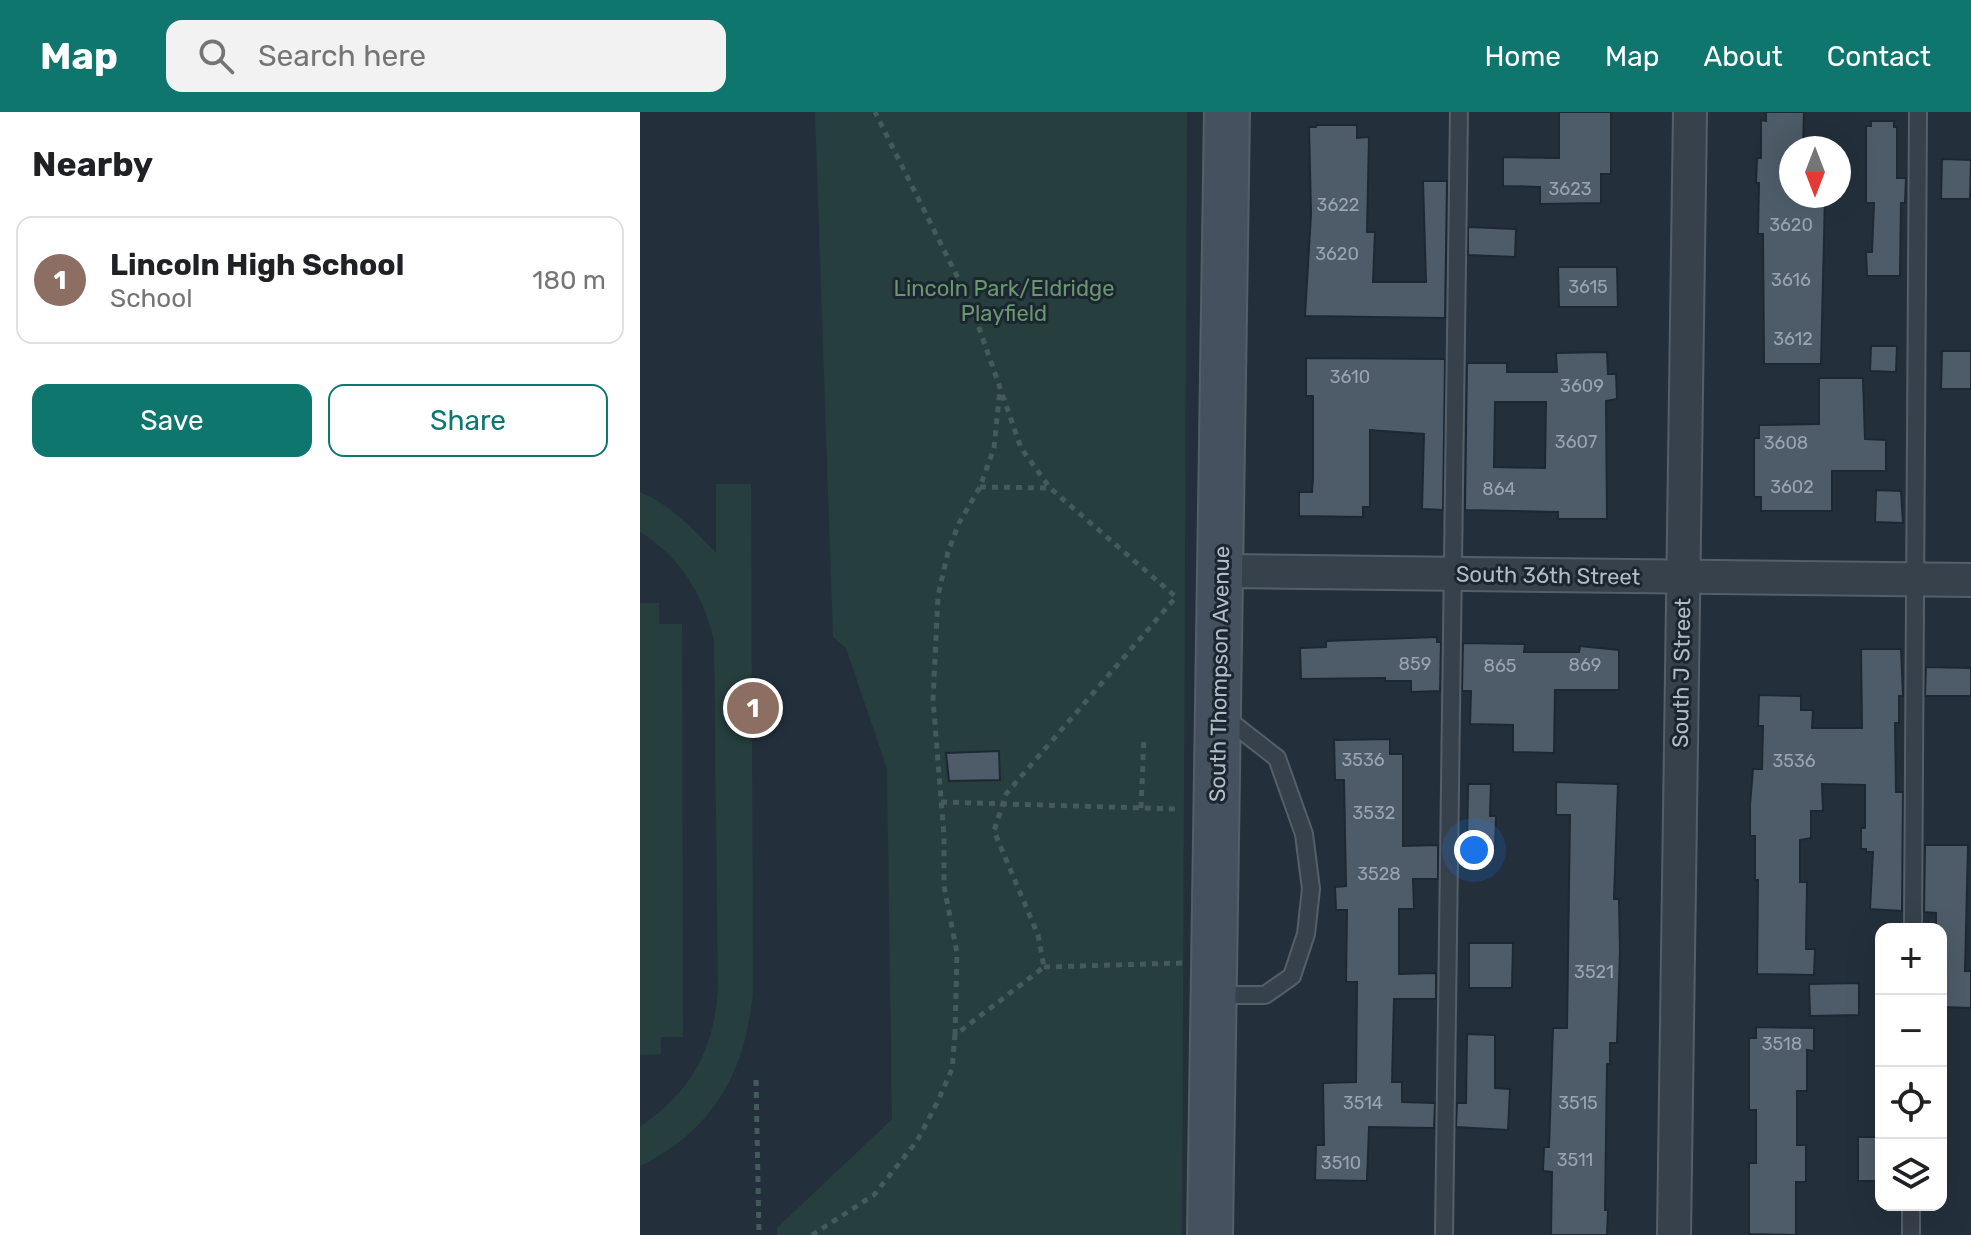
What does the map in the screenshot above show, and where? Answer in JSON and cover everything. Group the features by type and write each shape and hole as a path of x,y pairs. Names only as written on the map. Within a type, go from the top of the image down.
{"main road":[{"name":"South Thompson Avenue","path":"1210,1235 1227,112"}],"street":[{"name":"South J Street","path":"1674,1235 1690,112"},
{"name":"South 36th Street","path":"1221,571 1971,580"}],"lane":[{"path":"1444,1235 1459,112"},
{"path":"1913,923 1918,112"},
{"path":"1214,995 1265,995 1292,976 1306,934 1311,889 1304,834 1277,758 1218,712"},
{"path":"1911,1211 1911,1235"}],"path":[{"path":"875,112 970,302 1021,448 1050,488 1176,597 1006,794 1001,805 994,831 1038,935 1044,967"},
{"path":"812,1235 874,1195 917,1141 952,1069 957,953 944,886 933,700 938,596 948,552 959,523 980,487 994,448 1000,384"},
{"path":"980,487 1050,488"},
{"path":"1141,808 1144,737"},
{"path":"941,802 1177,809"},
{"path":"955,1035 1044,967 1183,963"},
{"path":"756,1080 759,1235"}],"green space":[{"name":"Lincoln Park/Eldridge Playfield","path":"815,112 1187,112 1182,1235 777,1235 777,1228 892,1119 887,769 846,648 833,637"},
{"path":"716,484 751,484 753,990 743,1046 722,1094 707,1116 688,1135 640,1166 640,1127 673,1099 696,1069 711,1033 718,990 714,640 704,608 688,578 667,553 640,532 640,492 672,511 716,553"},
{"path":"640,603 659,603 659,624 682,624 683,1037 661,1037 661,1054 640,1055"}],"building":[{"path":"1559,112 1611,112 1611,174 1601,174 1601,203 1540,204 1540,187 1503,186 1503,157 1559,158"},
{"path":"1766,112 1804,112 1803,136 1779,136 1779,208 1825,208 1821,364 1764,364 1763,234 1758,234 1759,183 1756,183 1757,158 1761,158 1761,120 1766,121"},
{"path":"1871,121 1894,121 1894,127 1897,127 1897,178 1906,178 1905,203 1901,203 1900,276 1867,276 1866,252 1872,252 1874,203 1866,203 1866,126 1871,126"},
{"path":"1357,125 1357,138 1369,137 1367,232 1375,232 1373,282 1426,282 1423,181 1447,181 1445,318 1305,316 1311,214 1309,127"},
{"path":"1942,159 1971,160 1970,199 1941,199"},
{"path":"1468,227 1516,229 1515,257 1468,255"},
{"path":"1558,267 1617,267 1618,307 1559,307"},
{"path":"1871,346 1897,346 1896,372 1870,371"},
{"path":"1942,351 1971,351 1971,389 1941,389"},
{"path":"1607,352 1608,374 1616,374 1617,399 1606,401 1607,519 1558,519 1558,512 1465,510 1467,363 1507,363 1507,372 1557,372 1556,353","holes":["1495,402 1546,402 1545,468 1494,467"]},
{"path":"1306,358 1445,359 1443,510 1422,509 1424,434 1370,430 1370,507 1363,507 1363,517 1299,516 1299,492 1312,492 1313,478 1313,396 1306,396"},
{"path":"1819,378 1863,378 1865,439 1886,440 1886,471 1832,471 1832,511 1761,511 1761,497 1754,497 1754,438 1759,438 1759,425 1819,424"},
{"path":"1876,490 1901,491 1903,523 1875,522"},
{"path":"1437,637 1437,642 1441,642 1440,691 1411,692 1411,681 1385,681 1385,678 1301,679 1300,648 1326,647 1326,641"},
{"path":"1463,643 1525,644 1524,652 1579,652 1580,646 1619,650 1619,690 1555,690 1554,753 1513,752 1513,725 1470,724 1471,691 1462,691"},
{"path":"1861,649 1901,649 1903,696 1899,696 1899,723 1895,723 1896,792 1903,792 1902,911 1870,909 1873,852 1861,849 1861,828 1865,828 1865,785 1822,784 1823,811 1811,811 1811,838 1800,840 1800,882 1807,882 1806,949 1815,949 1814,975 1757,974 1758,880 1755,880 1755,836 1750,836 1750,805 1753,769 1762,769 1763,726 1758,726 1759,695 1801,696 1801,710 1813,710 1812,728 1862,728"},
{"path":"1926,667 1971,668 1971,696 1925,696"},
{"path":"1390,739 1390,754 1403,754 1403,846 1438,845 1438,879 1413,879 1414,909 1399,909 1399,974 1436,973 1436,999 1394,999 1392,1082 1402,1082 1402,1102 1435,1103 1434,1128 1369,1127 1367,1181 1315,1180 1316,1145 1324,1145 1323,1083 1356,1082 1357,982 1346,982 1347,910 1336,910 1335,887 1346,886 1344,780 1335,780 1334,740"},
{"path":"999,751 1000,780 949,781 946,753"},
{"path":"1556,782 1618,784 1614,899 1619,899 1620,951 1617,1043 1610,1043 1610,1064 1607,1064 1607,1235 1551,1235 1552,1172 1543,1171 1544,1147 1549,1147 1553,1028 1567,1028 1570,815 1556,815"},
{"path":"1468,784 1491,784 1490,816 1496,816 1495,849 1467,848"},
{"path":"1925,845 1968,845 1965,971 1971,971 1971,1008 1947,1007 1947,923 1936,923 1936,913 1924,912"},
{"path":"1469,943 1513,943 1512,988 1469,988"},
{"path":"1859,983 1859,1015 1810,1016 1809,984"},
{"path":"1756,1027 1814,1028 1814,1051 1807,1050 1807,1091 1797,1091 1797,1145 1806,1145 1806,1182 1796,1182 1796,1235 1749,1234 1749,1163 1756,1163 1756,1110 1749,1110 1749,1038 1756,1038"},
{"path":"1467,1034 1495,1035 1495,1088 1510,1089 1508,1130 1456,1127 1457,1103 1466,1103"},
{"path":"1858,1137 1875,1137 1875,1181 1858,1181"}],"place":[{"name":"Lincoln High School","path":"753,708"}]}
